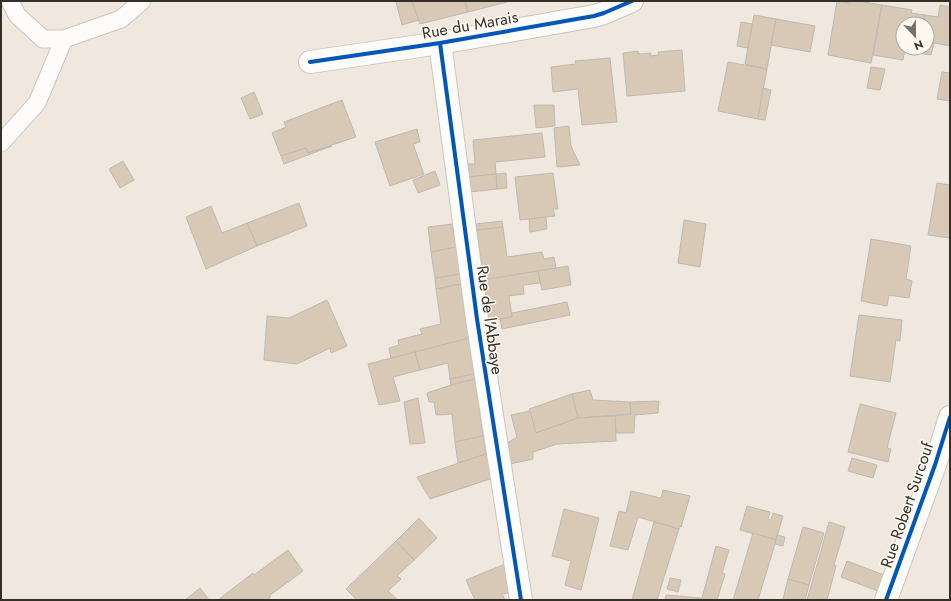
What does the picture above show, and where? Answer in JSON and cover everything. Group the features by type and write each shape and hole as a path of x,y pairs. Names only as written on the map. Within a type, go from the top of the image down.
{"street":[{"name":"Rue du Marais","path":"310,62 440,43 594,16 632,1"},
{"name":"Rue de l'Abbaye","path":"440,43 478,319 521,600"},
{"name":"Rue Robert Surcouf","path":"886,600 935,465 950,417"}],"lane":[{"path":"10,1 17,15 43,39 64,39 121,19 142,1"},
{"path":"1,143 37,103 64,39"}],"building":[{"path":"412,1 419,20 402,25 396,2"},
{"path":"412,1 465,1 468,12 420,24"},
{"path":"465,1 507,1 507,2 468,12"},
{"path":"837,1 849,3 849,1 858,1 882,5 871,63 828,55"},
{"path":"882,5 912,10 911,13 925,15 895,16 895,56 904,56 903,60 873,55"},
{"path":"940,5 950,7 950,46 935,43 935,17 938,17"},
{"path":"754,15 776,19 767,69 745,64"},
{"path":"776,19 815,26 810,52 771,45"},
{"path":"741,22 752,24 748,48 737,46"},
{"path":"682,50 685,91 627,96 623,53 638,51 639,54 651,53 651,56 659,55 658,52"},
{"path":"610,58 617,122 582,125 578,89 553,92 551,67 576,64 575,61"},
{"path":"728,62 767,69 758,119 718,111"},
{"path":"871,67 885,69 880,90 867,88"},
{"path":"942,72 950,73 950,101 937,99"},
{"path":"763,88 771,90 765,120 758,119"},
{"path":"254,92 263,114 250,119 241,98"},
{"path":"342,100 356,137 308,153 306,148 281,156 272,133 286,127 284,122"},
{"path":"534,105 554,105 555,126 536,128"},
{"path":"569,126 571,146 580,165 557,167 554,128"},
{"path":"417,129 420,142 413,144 424,174 390,186 375,142"},
{"path":"542,133 545,157 495,162 496,174 468,177 467,164 475,164 473,140"},
{"path":"332,146 284,164 281,156 306,148 308,153"},
{"path":"123,161 134,180 120,188 109,169"},
{"path":"435,171 440,185 418,193 413,180"},
{"path":"506,173 507,188 497,189 496,174"},
{"path":"553,173 558,209 553,209 555,216 520,220 515,177"},
{"path":"496,174 497,189 470,192 468,177"},
{"path":"937,183 950,185 950,238 928,235"},
{"path":"299,203 307,226 257,246 247,223"},
{"path":"211,206 222,233 247,223 257,246 206,269 186,217"},
{"path":"546,217 547,229 530,232 529,219"},
{"path":"684,220 706,224 700,267 678,263"},
{"path":"502,221 503,227 477,230 476,224"},
{"path":"452,224 456,247 431,252 428,227"},
{"path":"503,227 507,257 542,252 544,259 554,257 556,268 483,280 477,230"},
{"path":"871,239 911,246 906,279 912,281 909,298 889,295 887,306 861,301"},
{"path":"456,247 460,274 435,278 431,252"},
{"path":"568,266 571,285 542,290 538,271"},
{"path":"538,271 540,283 523,285 524,294 509,296 512,317 488,321 483,280"},
{"path":"460,274 461,284 436,289 435,278"},
{"path":"461,284 469,338 391,359 389,348 399,345 398,340 422,334 420,329 441,324 436,289"},
{"path":"327,300 347,346 331,353 330,348 297,364 264,360 267,316 289,318"},
{"path":"567,302 570,315 502,329 500,319 512,317 512,313"},
{"path":"859,315 902,320 900,341 896,340 890,382 850,376"},
{"path":"469,338 474,374 450,379 448,363 420,370 415,352"},
{"path":"415,352 420,370 393,377 400,401 379,405 368,364"},
{"path":"474,374 475,379 451,385 450,379"},
{"path":"475,379 483,436 455,442 452,414 436,415 434,402 429,402 427,393"},
{"path":"590,390 593,400 630,402 631,414 578,418 572,394"},
{"path":"572,394 578,418 536,433 529,409"},
{"path":"418,398 425,443 410,444 404,402"},
{"path":"659,401 658,413 635,415 634,433 616,433 615,416 631,414 630,402"},
{"path":"860,404 896,413 887,448 891,449 888,462 848,452"},
{"path":"530,411 536,433 578,418 615,416 616,441 557,444 533,452 533,459 510,464 507,443 517,437 511,415"},
{"path":"483,436 486,454 458,463 455,442"},
{"path":"486,454 493,478 430,499 417,477"},
{"path":"852,458 877,465 873,478 848,471"},
{"path":"663,490 690,496 681,527 679,526 679,529 638,517 628,550 610,546 619,511 626,513 631,491 661,498"},
{"path":"747,506 770,512 768,519 771,520 773,513 783,516 776,540 740,530"},
{"path":"564,509 599,518 581,590 565,585 571,561 552,556"},
{"path":"419,518 437,538 414,560 396,541"},
{"path":"654,522 679,529 657,600 632,600"},
{"path":"829,522 845,527 834,565 836,566 827,600 807,600"},
{"path":"803,527 824,533 809,585 788,579"},
{"path":"753,533 776,540 775,544 758,600 733,600"},
{"path":"777,535 785,537 783,546 775,544"},
{"path":"396,541 414,560 397,576 401,579 388,591 398,600 357,600 346,589"},
{"path":"716,546 729,550 722,573 725,574 717,600 665,600 666,595 702,598"},
{"path":"288,550 303,571 269,596 271,597 267,600 218,600 253,573 254,575"},
{"path":"847,561 884,575 878,591 841,577"},
{"path":"505,564 508,593 502,594 505,600 475,600 466,580"},
{"path":"670,578 681,580 678,592 667,589"},
{"path":"788,579 809,585 805,600 783,599"},
{"path":"200,588 209,600 185,600"}],"cycle path":[{"path":"310,62 440,43 594,16 632,1"},
{"path":"440,43 477,319 521,600"},
{"path":"886,600 935,465 950,417"}]}
